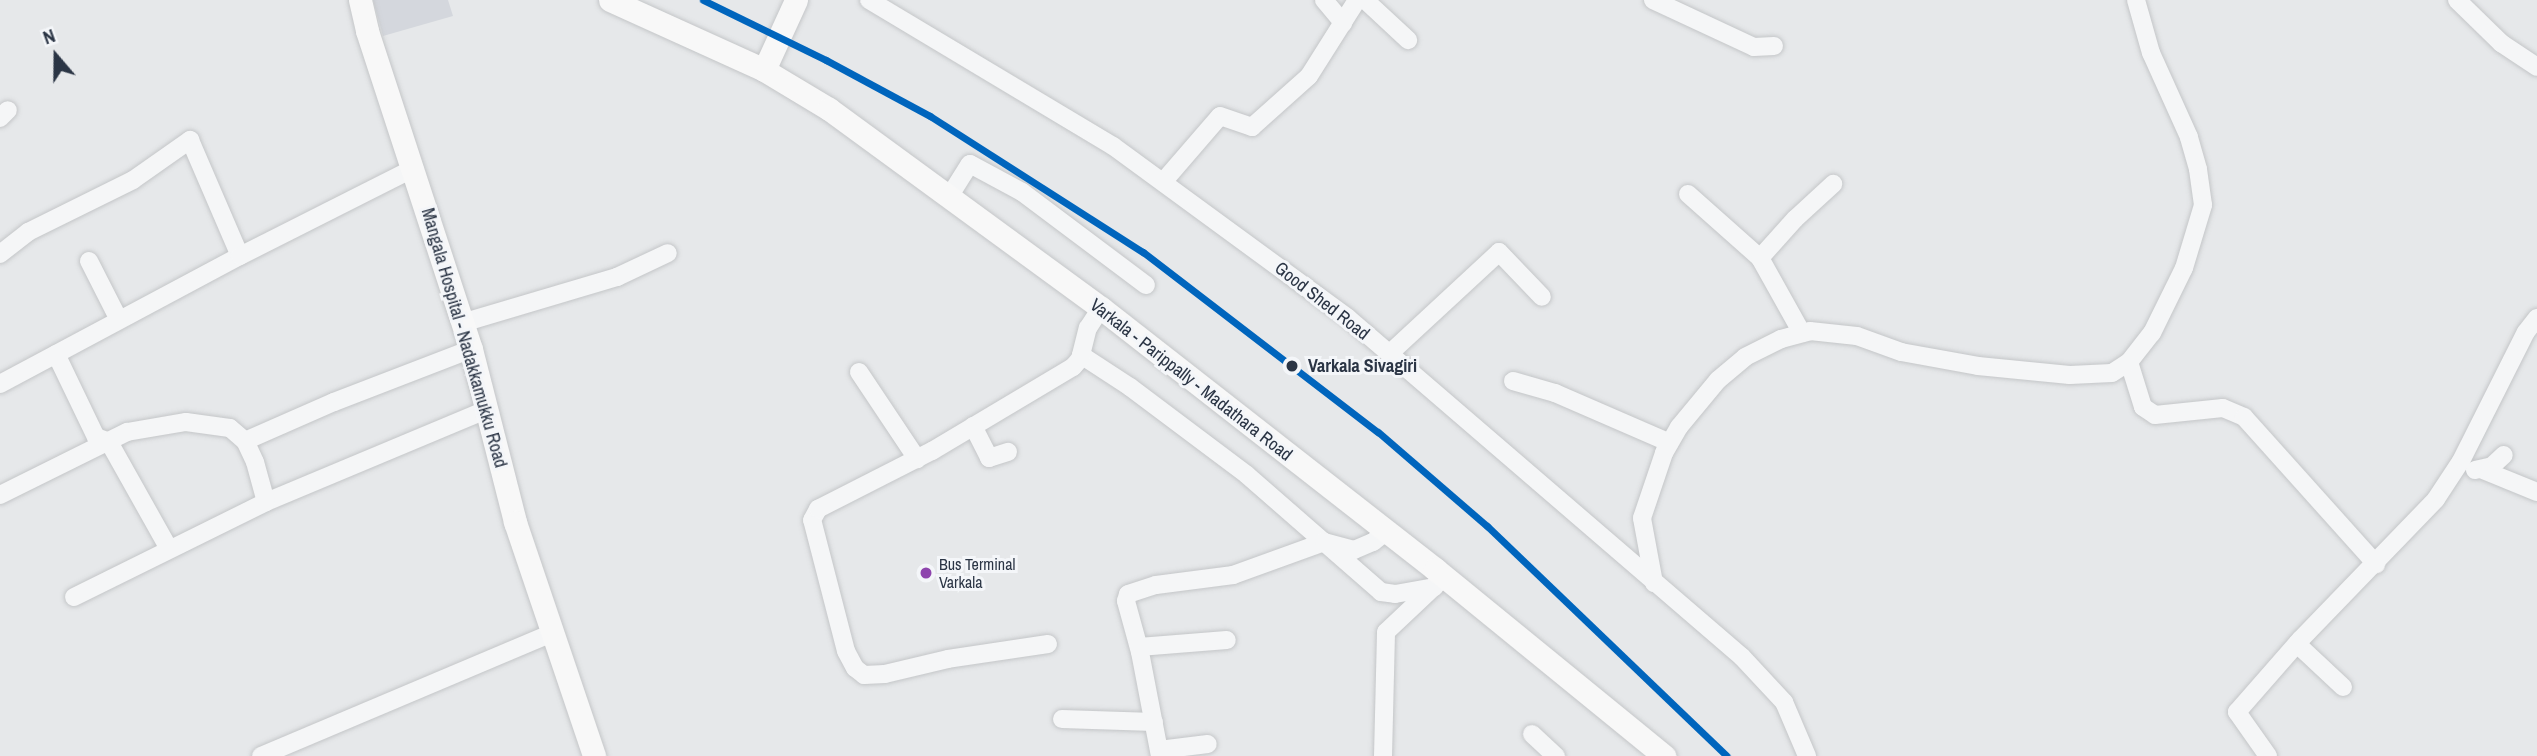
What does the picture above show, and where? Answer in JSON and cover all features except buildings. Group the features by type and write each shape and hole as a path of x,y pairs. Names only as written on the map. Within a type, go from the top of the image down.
{"main road":[{"name":"Mangala Hospital - Nadakkamukku Road","path":"360,0 367,31 471,349 515,522 594,756"},
{"name":"Varkala - Parippally - Madathara Road","path":"610,0 764,71 829,109 1101,308 1386,532 1439,582 1653,752"},
{"path":"764,71 796,0"}],"street":[{"name":"Good Shed Road","path":"869,0 1113,146 1348,318 1742,657 1784,702 1807,756"},
{"path":"1324,0 1343,23"},
{"path":"1163,182 1220,116 1252,127 1310,76 1357,0"},
{"path":"1365,0 1408,40"},
{"path":"1653,0 1688,7 1754,47 1774,46"},
{"path":"1654,583 1642,518 1653,478 1670,443 1703,396 1745,357 1781,339 1810,331 1857,336 1901,352 1978,366 2070,375 2112,373 2129,362 2152,333 2185,268 2203,205 2198,169 2189,136 2151,53 2136,0"},
{"path":"2457,0 2501,43 2537,67"},
{"path":"0,254 28,232 133,180 190,140 240,256"},
{"path":"949,197 970,164 1022,192 1146,285"},
{"path":"0,384 240,256 414,168"},
{"path":"1760,258 1795,219 1833,184"},
{"path":"1688,194 1760,258 1802,333"},
{"path":"1389,354 1499,252 1542,297"},
{"path":"461,323 617,277 668,253"},
{"path":"89,261 120,320"},
{"path":"1048,644 948,659 873,676 864,675 855,668 844,645 813,518 821,508 917,459 1073,367 1081,355 1088,327 1101,308"},
{"path":"2268,756 2236,712 2435,499 2458,466 2526,332 2537,318"},
{"path":"245,441 334,402 471,349"},
{"path":"56,354 96,437 109,442 169,549"},
{"path":"1081,355 1130,387 1247,475 1385,593 1439,582"},
{"path":"2129,362 2143,407 2154,415 2223,408 2244,417 2376,564"},
{"path":"859,372 917,459"},
{"path":"1513,382 1555,393 1670,443"},
{"path":"74,597 266,502 488,409"},
{"path":"0,495 127,432 186,422 230,428 245,441 255,463 266,502"},
{"path":"973,426 989,458 1008,452"},
{"path":"2483,470 2504,456"},
{"path":"2458,466 2483,470 2537,492"},
{"path":"1208,744 1159,753 1139,647 1126,601 1128,594 1156,584 1233,575 1324,542 1354,550 1373,542 1386,532"},
{"path":"1383,756 1385,634 1390,626 1439,582"},
{"path":"261,756 441,677 552,633"},
{"path":"1139,647 1227,640"},
{"path":"2297,644 2343,687"},
{"path":"1062,719 1154,722"},
{"path":"1532,734 1556,756"}],"shaded area":[{"path":"373,0 448,0 453,16 383,36"}],"transit line":[{"path":"703,0 826,60 930,116 1143,252 1378,432 1487,526 1727,756"}],"place":[{"name":"Varkala Sivagiri","path":"1292,366"},
{"name":"Bus Terminal Varkala","path":"926,573"}]}
